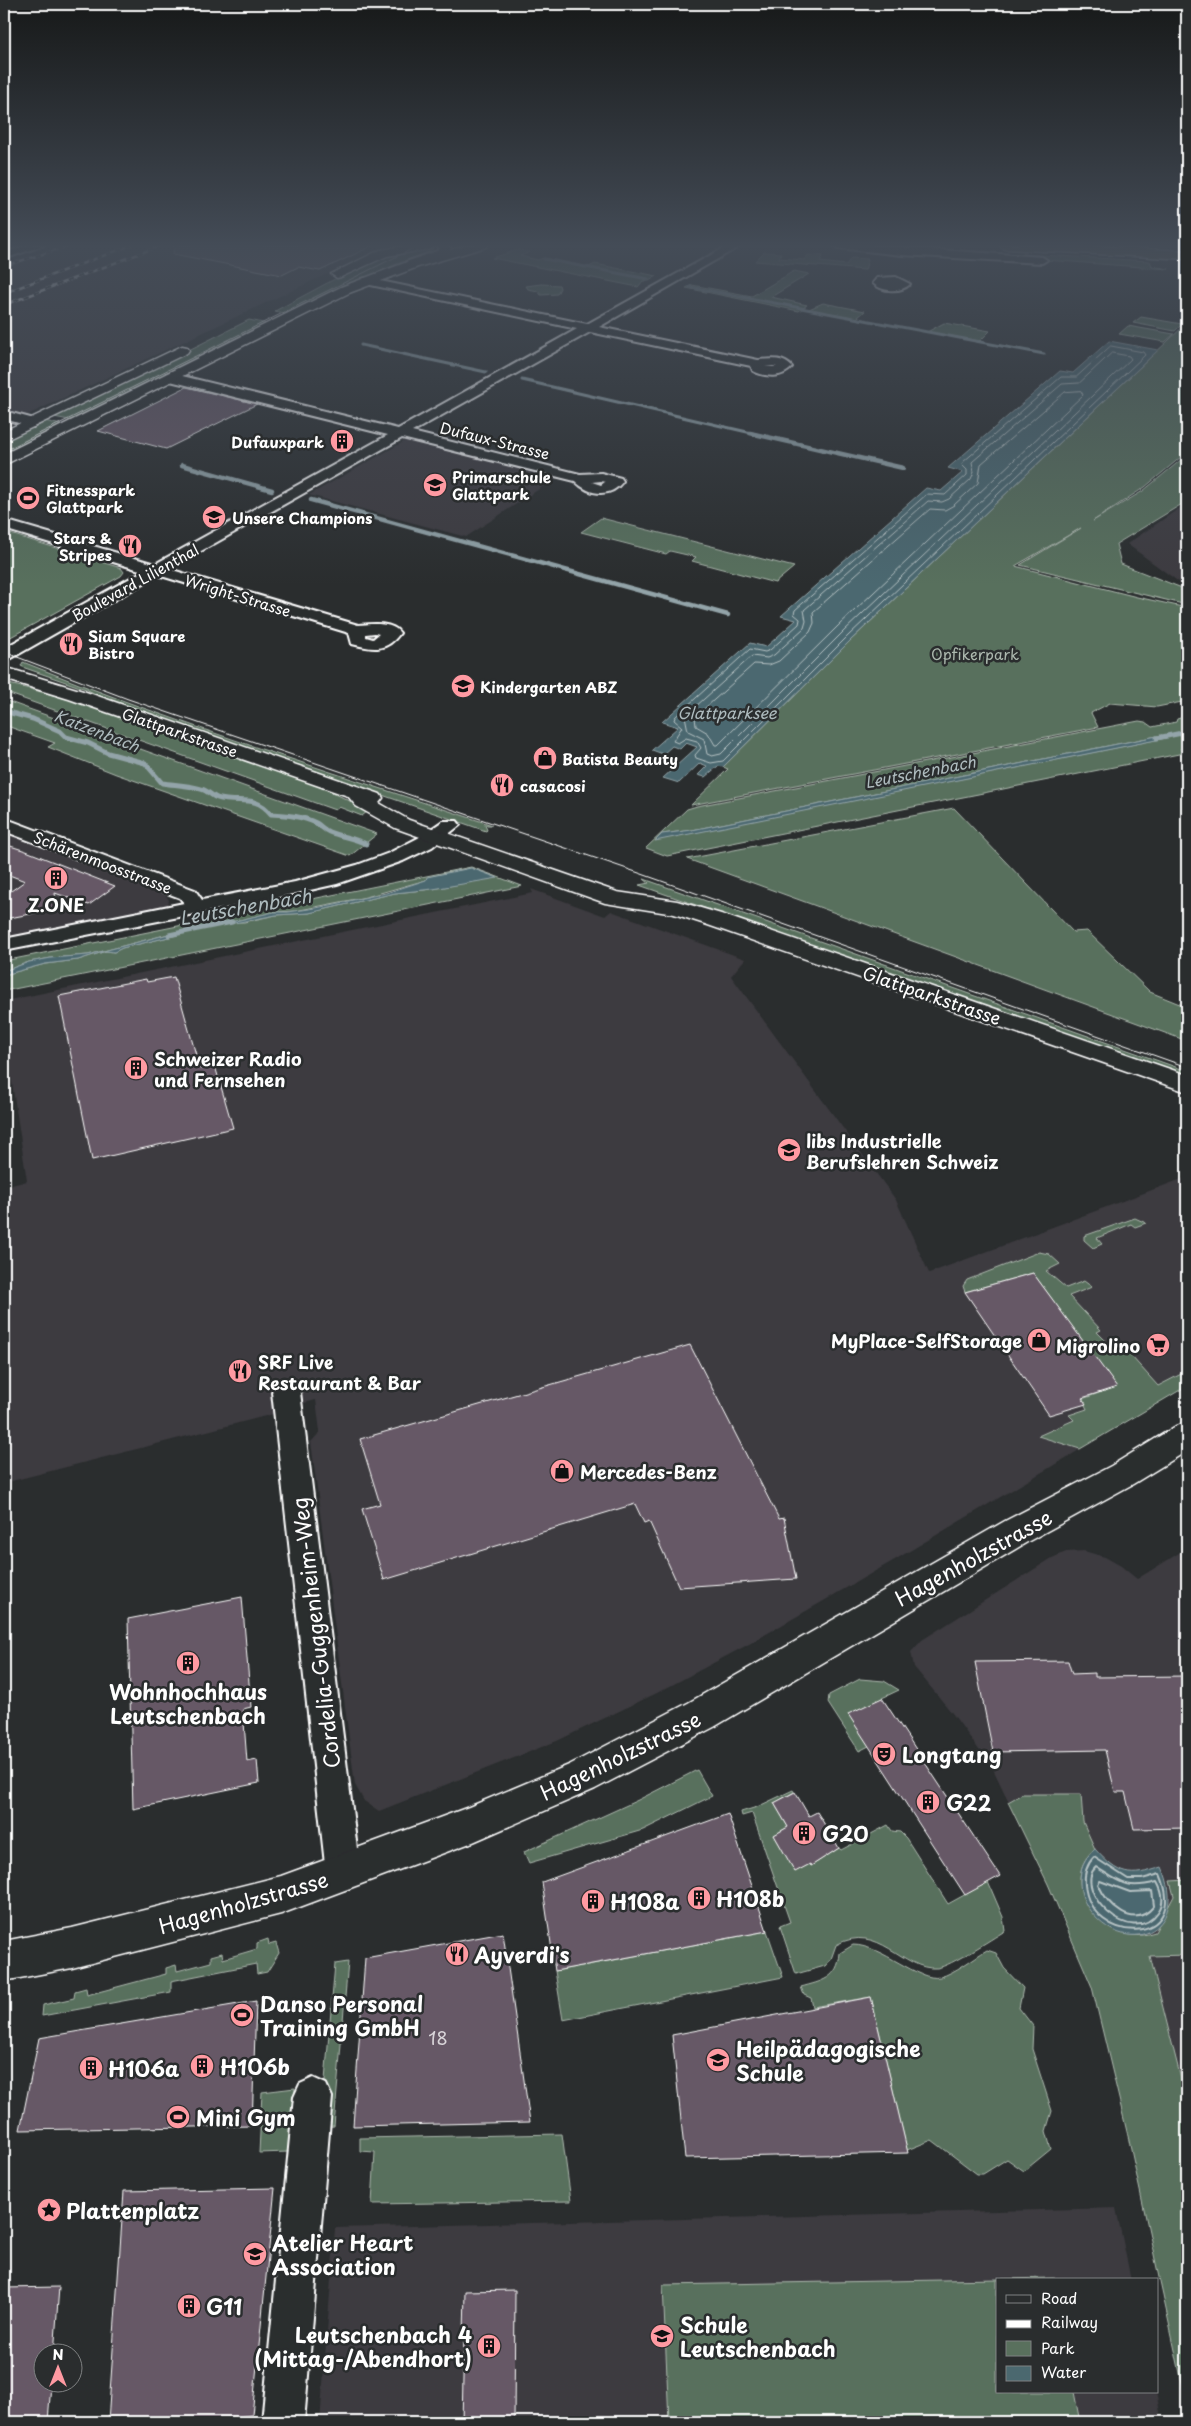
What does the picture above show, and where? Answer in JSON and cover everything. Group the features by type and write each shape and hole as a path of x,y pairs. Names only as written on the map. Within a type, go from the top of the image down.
{"street":[{"path":"4,437 165,358"},
{"path":"4,460 207,358"},
{"name":"Boulevard Lilienthal","path":"4,655 535,358"},
{"path":"731,358 758,364"},
{"name":"Dufaux-Strasse","path":"170,377 580,478"},
{"path":"4,415 33,423"},
{"name":"Wright-Strasse","path":"4,524 357,630"},
{"name":"Glattparkstrasse","path":"4,673 85,698 356,794 363,802 402,824 444,830 626,886 677,908 1187,1084"},
{"name":"Schärenmoosstrasse","path":"4,824 188,894 196,907"},
{"path":"4,945 294,888 336,877 416,849 444,830"},
{"name":"Cordelia-Guggenheim-Weg","path":"286,1392 343,1873"},
{"name":"Hagenholzstrasse","path":"4,1962 72,1948 252,1903 343,1873 473,1824 582,1778 701,1715 1009,1535 1122,1475 1187,1435"},
{"path":"283,2422 313,2098"}],"shaded area":[{"path":"4,358 148,358 4,426"},
{"name":"Primarschule Glattpark","path":"410,438 559,476 466,537 309,495"},
{"path":"1187,503 1187,588 1127,544"},
{"path":"4,831 164,892 169,900 168,905 165,908 4,940"},
{"path":"531,889 605,916 611,911 745,959 731,976 896,1200 929,1273 1187,1177 1187,1386 898,1558 751,1643 657,1693 557,1741 379,1811 364,1801 355,1785 311,1442 320,1432 316,1400 297,1405 297,1408 4,1483 4,1187 27,1181 4,1031 4,1001 533,893"},
{"path":"1187,1548 1187,2405 1128,2136 1092,1987 1048,1884 993,1769 952,1713 914,1667 911,1652 922,1640 1052,1558 1066,1552 1084,1551 1105,1557 1121,1566 1137,1579"},
{"name":"Schule Leutschenbach","path":"1116,2208 1131,2278 996,2278 996,2394 1156,2394 1162,2422 320,2422 335,2228"}],"green space":[{"path":"172,358 200,358 74,421 54,417"},
{"name":"Opfikerpark","path":"1150,358 1187,358 1187,452 1145,487 1093,521 1143,491 1187,455 1187,501 1116,544 1121,564 1187,590 1187,605 1020,565 1081,528 1015,566 1187,608 1187,701 1157,707 1110,703 1091,713 1098,727 691,805 728,769 723,767 851,640"},
{"path":"45,421 65,426 4,457 4,442"},
{"path":"601,518 794,567 775,583 692,561 696,557 670,551 666,554 581,532"},
{"path":"4,532 121,568 124,572 121,576 7,639 4,638"},
{"path":"23,662 197,727 492,825 485,825 486,831 105,699 86,689 25,668 21,666"},
{"path":"4,683 85,704 275,770 332,792 368,811 362,816 339,807 335,810 4,692"},
{"path":"4,700 377,834 350,856 116,774 48,747 55,743 4,725"},
{"path":"1187,716 1187,747 1180,749 1184,753 667,856 646,848 687,809 697,806 1139,721 1145,722 1152,727 1176,722 1177,719","holes":["1162,735 1165,738 656,840 662,834 692,830"]},
{"path":"954,808 1073,932 1087,931 1150,992 1187,1007 1187,1041 687,859"},
{"path":"471,867 522,886 4,991 4,975 45,964 78,960 106,951 114,952 122,948 177,935 176,932 88,955 29,962 4,971 4,961","holes":["471,868 497,877 433,889 395,893 309,913 276,915 244,922 231,922 274,912 295,911 366,897 426,880 428,877"]},
{"path":"644,879 1187,1071 1187,1077 639,885 649,883"},
{"path":"1135,1218 1146,1223 1135,1227 1131,1224 1097,1238 1102,1244 1093,1248 1084,1240 1084,1236"},
{"path":"1039,1252 1049,1254 1060,1264 1046,1271 1066,1288 1084,1281 1092,1287 1069,1296 1101,1330 1097,1332 1113,1348 1122,1346 1158,1386 1187,1371 1187,1386 1080,1449 1038,1436 1074,1420 1069,1415 1087,1409 1082,1399 1116,1387 1033,1273 965,1292 963,1286 967,1280"},
{"path":"860,1679 884,1681 899,1690 882,1698 869,1746 859,1751 828,1703 829,1695"},
{"path":"697,1770 712,1796 643,1830 529,1863 524,1852 638,1800"},
{"path":"793,1790 794,1792 774,1803 788,1827 774,1835 795,1871 810,1864 811,1866 839,1848 841,1850 888,1825 892,1831 900,1832 906,1838 948,1904 988,1882 1003,1917 1005,1931 961,1958 937,1968 924,1967 878,1943 865,1939 851,1939 836,1945 831,1959 825,1966 796,1974 780,1926 790,1922 752,1813 742,1816 741,1812 757,1807"},
{"path":"1022,1794 1081,1794 1083,1822 1095,1849 1085,1860 1081,1872 1080,1885 1084,1898 1091,1910 1100,1921 1112,1929 1133,1935 1155,1932 1174,1896 1170,1881 1187,1880 1187,1955 1150,1956 1187,2103 1187,2405 1128,2136 1092,1987 1048,1884 1008,1802"},
{"path":"767,1931 783,1977 563,2020 555,1971"},
{"path":"268,1939 269,1945 276,1943 279,1953 267,1972 257,1974 256,1964 171,1981 171,1992 42,2016 43,2005 74,1998 75,1991 86,1988 87,1995 166,1974 166,1968 176,1965 177,1971 211,1962 211,1956 222,1953 223,1959 257,1949 257,1943"},
{"path":"853,1945 876,1951 910,1969 931,1977 940,1977 952,1972 987,1950 996,1953 1004,1968 1023,1988 1019,2008 1033,2026 1032,2049 1052,2111 1046,2131 1051,2149 1024,2171 1007,2159 983,2174 977,2174 932,2140 907,2150 871,1997 813,2007 811,1998 804,1995 801,1987 828,1978 839,1962 840,1953"},
{"path":"348,1962 334,2126 321,2127 335,1964"},
{"path":"295,2088 288,2152 259,2153 262,2092"},
{"path":"562,2134 571,2201 372,2204 375,2152 360,2151 360,2138"},
{"path":"996,2279 996,2394 1074,2394 1080,2422 669,2422 663,2285"}],"water":[{"name":"Glattparksee","path":"1090,358 1149,358 851,640 723,767 718,766 705,777 698,775 707,766 700,763 679,783 663,778 697,747 686,743 680,749 672,746 663,754 652,750 678,727 662,722 750,643 766,647 796,620 781,616 926,488 941,491 963,472 948,468 1060,371 1073,373"},
{"path":"1162,735 1166,738 655,841 662,834 692,830"},
{"path":"471,868 498,878 433,889 395,893 309,913 276,915 224,925 223,922 231,922 274,912 316,908 386,893 426,880 427,877"},
{"path":"177,932 177,935 122,948 114,952 106,951 78,960 45,964 4,975 4,971 29,962 88,955"},
{"path":"1095,1849 1111,1865 1125,1872 1141,1873 1162,1867 1169,1890 1168,1909 1161,1923 1149,1932 1135,1935 1119,1933 1103,1924 1088,1908 1081,1892 1080,1877 1085,1860"}],"building":[{"path":"186,387 257,404 166,449 98,431"},
{"name":"Z.ONE","path":"4,844 115,886 89,905 55,893 57,909 4,919 4,896 25,881 4,873"},
{"name":"Schweizer Radio und Fernsehen","path":"174,977 200,1069 215,1066 233,1128 92,1160 59,996 146,979 147,982"},
{"name":"MyPlace-SelfStorage","path":"1033,1273 1117,1387 1082,1398 1086,1404 1049,1415 965,1292"},
{"name":"Mercedes-Benz","path":"690,1345 779,1519 784,1518 796,1579 679,1587 649,1521 644,1523 635,1504 384,1580 362,1509 380,1504 360,1439"},
{"name":"Wohnhochhaus Leutschenbach","path":"242,1597 251,1707 243,1709 247,1762 257,1760 259,1783 133,1809 128,1619"},
{"path":"1068,1661 1072,1674 1095,1673 1095,1677 1187,1676 1187,1828 1134,1829 1125,1792 1115,1792 1105,1750 993,1752 975,1662"},
{"name":"G22","path":"882,1698 1000,1876 965,1895 848,1714"},
{"name":"G20","path":"795,1792 809,1816 817,1812 839,1848 811,1866 810,1864 795,1872 774,1835 788,1827 774,1803"},
{"path":"728,1814 767,1931 555,1971 542,1882"},
{"path":"503,1933 530,2122 353,2126 365,1958"},
{"path":"871,1997 908,2153 685,2158 672,2035"},
{"path":"256,2001 252,2126 20,2130 39,2038"},
{"name":"G11","path":"275,2188 252,2415 200,2422 108,2422 124,2191"},
{"path":"59,2287 55,2344 32,2344 32,2394 50,2394 48,2422 4,2422 4,2288"},
{"name":"Leutschenbach 4 (Mittag-/Abendhort)","path":"515,2290 514,2422 462,2422 465,2291"}],"waterway":[{"path":"422,358 486,372"},
{"path":"522,380 756,434"},
{"path":"750,433 903,468"},
{"path":"182,465 272,490"},
{"path":"311,500 728,615"},
{"name":"Katzenbach","path":"4,711 33,719 60,731 66,737 88,743 108,753 145,763 162,783 196,788 225,800 252,802 265,808 271,814 289,815 305,819 316,823 329,832 366,844"},
{"name":"Leutschenbach","path":"1157,738 1187,732"},
{"name":"Leutschenbach","path":"169,935 232,922"}],"tram line":[{"path":"4,451 191,358"},
{"path":"4,652 128,699 639,873 1187,1067"}],"place":[{"name":"Dufauxpark","path":"342,441"},
{"name":"Primarschule Glattpark","path":"435,485"},
{"name":"Fitnesspark Glattpark","path":"28,498"},
{"name":"Unsere Champions","path":"214,517"},
{"name":"Stars & Stripes","path":"130,546"},
{"name":"Siam Square Bistro","path":"71,644"},
{"name":"Kindergarten ABZ","path":"463,686"},
{"name":"Batista Beauty","path":"545,758"},
{"name":"casacosi","path":"502,785"},
{"name":"Z.ONE","path":"56,878"},
{"name":"Schweizer Radio und Fernsehen","path":"136,1068"},
{"name":"libs Industrielle Berufslehren Schweiz","path":"789,1150"},
{"name":"MyPlace-SelfStorage","path":"1039,1340"},
{"name":"Migrolino","path":"1158,1345"},
{"name":"SRF Live Restaurant & Bar","path":"240,1371"},
{"name":"Mercedes-Benz","path":"562,1471"},
{"name":"Wohnhochhaus Leutschenbach","path":"188,1663"},
{"name":"Longtang","path":"884,1754"},
{"name":"G22","path":"928,1802"},
{"name":"G20","path":"804,1833"},
{"name":"H108b","path":"699,1898"},
{"name":"H108a","path":"593,1901"},
{"name":"Ayverdi's","path":"457,1954"},
{"name":"Danso Personal Training GmbH","path":"242,2015"},
{"name":"Heilpädagogische Schule","path":"718,2060"},
{"name":"H106b","path":"202,2066"},
{"name":"H106a","path":"91,2068"},
{"name":"Mini Gym","path":"178,2117"},
{"name":"Plattenplatz","path":"49,2210"},
{"name":"Atelier Heart Association","path":"255,2254"},
{"name":"G11","path":"189,2306"},
{"name":"Schule Leutschenbach","path":"662,2336"},
{"name":"Leutschenbach 4 (Mittag-/Abendhort)","path":"489,2346"}]}
